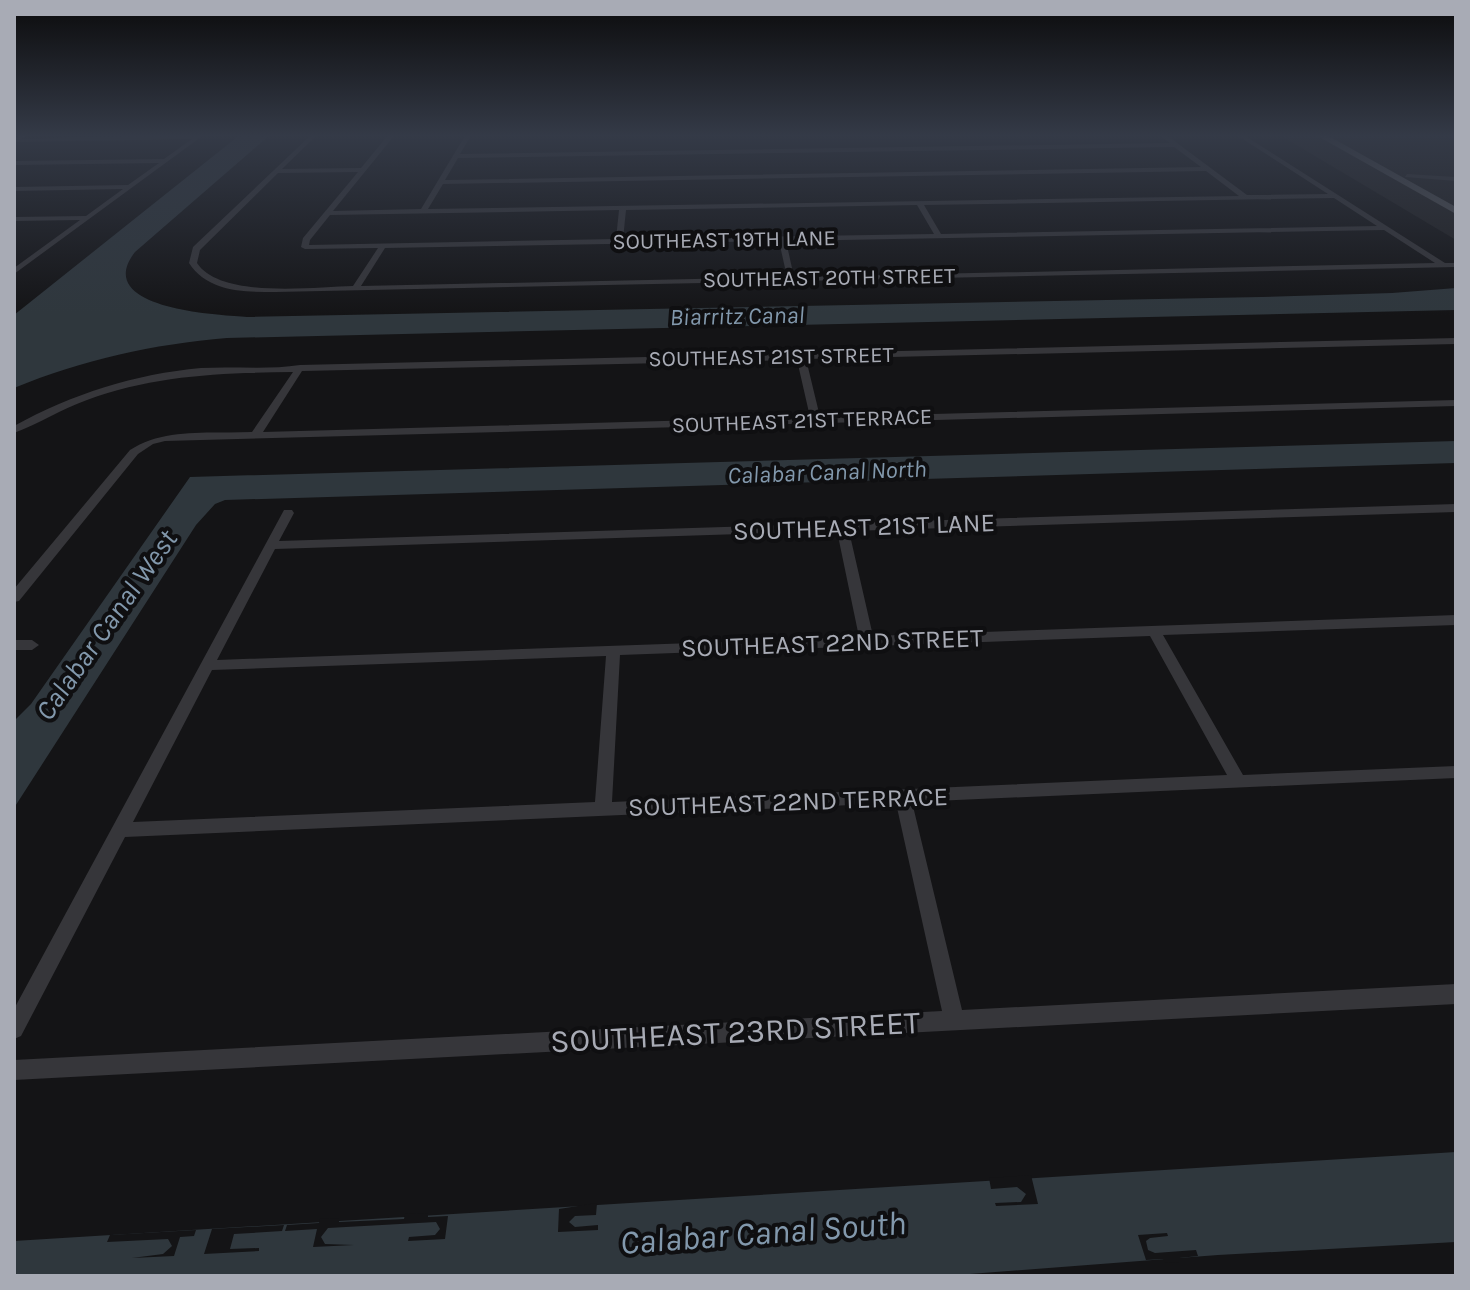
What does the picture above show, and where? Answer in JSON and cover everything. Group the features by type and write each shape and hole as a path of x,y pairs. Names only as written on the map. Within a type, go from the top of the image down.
{"main road":[{"path":"1426,194 1456,211"}],"street":[{"path":"14,272 120,194"},
{"name":"SOUTHEAST 20TH STREET","path":"252,194 194,251 194,266 204,276 224,284 253,289 1456,265"},
{"path":"328,213 343,194"},
{"path":"423,212 434,194"},
{"path":"764,194 767,206"},
{"path":"1241,194 1245,197"},
{"path":"1331,194 1444,265"},
{"path":"328,213 1334,196"},
{"path":"919,203 939,236"},
{"path":"619,242 623,208"},
{"name":"SOUTHEAST 19TH LANE","path":"328,213 305,242 305,247 1384,228"},
{"path":"14,219 88,218"},
{"path":"782,239 791,279"},
{"path":"356,288 382,247"},
{"path":"22,254 39,253"},
{"name":"SOUTHEAST 21ST STREET","path":"14,430 89,395 128,383 184,373 1456,341"},
{"path":"801,356 816,421"},
{"path":"256,435 300,368"},
{"name":"SOUTHEAST 21ST TERRACE","path":"14,598 133,453 149,442 171,438 1456,403"},
{"name":"SOUTHEAST 21ST LANE","path":"271,545 1456,508"},
{"path":"14,1029 288,513"},
{"path":"842,528 867,641"},
{"name":"SOUTHEAST 22ND STREET","path":"209,665 1456,620"},
{"path":"1154,631 1239,782"},
{"path":"14,645 32,645"},
{"path":"603,809 613,651"},
{"name":"SOUTHEAST 22ND TERRACE","path":"119,830 1456,772"},
{"path":"903,798 954,1021"},
{"name":"SOUTHEAST 23RD STREET","path":"14,1070 1456,994"}],"shaded area":[{"path":"1379,194 1456,194 1456,240"}],"water":[{"name":"Biarritz Canal","path":"166,194 202,194 135,252 126,271 130,286 143,297 163,305 187,311 247,317 1261,297 1456,288 1456,310 227,338 172,344 119,355 66,369 14,388 14,315"},
{"path":"1456,441 1456,463 225,500 215,504 196,525 14,808 14,721 31,704 190,477"},
{"name":"Calabar Canal South","path":"1456,1152 1456,1242 1218,1255 944,1276 14,1276 14,1241"}],"pier":[{"path":"1031,1175 1038,1204 996,1206 995,1203 1021,1202 1026,1194 1017,1187 991,1189 989,1178"},
{"path":"597,1203 596,1215 575,1216 569,1222 575,1227 598,1225 598,1230 558,1232 559,1209"},
{"path":"428,1213 428,1217 448,1216 445,1239 408,1241 409,1237 435,1235 440,1229 436,1222 328,1228 321,1237 325,1244 354,1245 313,1247 317,1229 285,1231 287,1225 319,1223 320,1219 339,1218 339,1222 404,1219 405,1214"},
{"path":"284,1225 282,1231 234,1234 230,1249 259,1248 259,1251 204,1254 212,1229"},
{"path":"196,1230 194,1236 180,1237 174,1256 132,1258 163,1254 172,1246 168,1239 107,1242 110,1235"},
{"path":"1167,1233 1168,1236 1146,1241 1148,1250 1155,1253 1196,1250 1198,1256 1179,1258 1179,1262 1146,1260 1138,1235"}],"water label":[{"name":"Calabar Canal North","path":"827,472"},
{"name":"Calabar Canal West","path":"106,625"}]}
